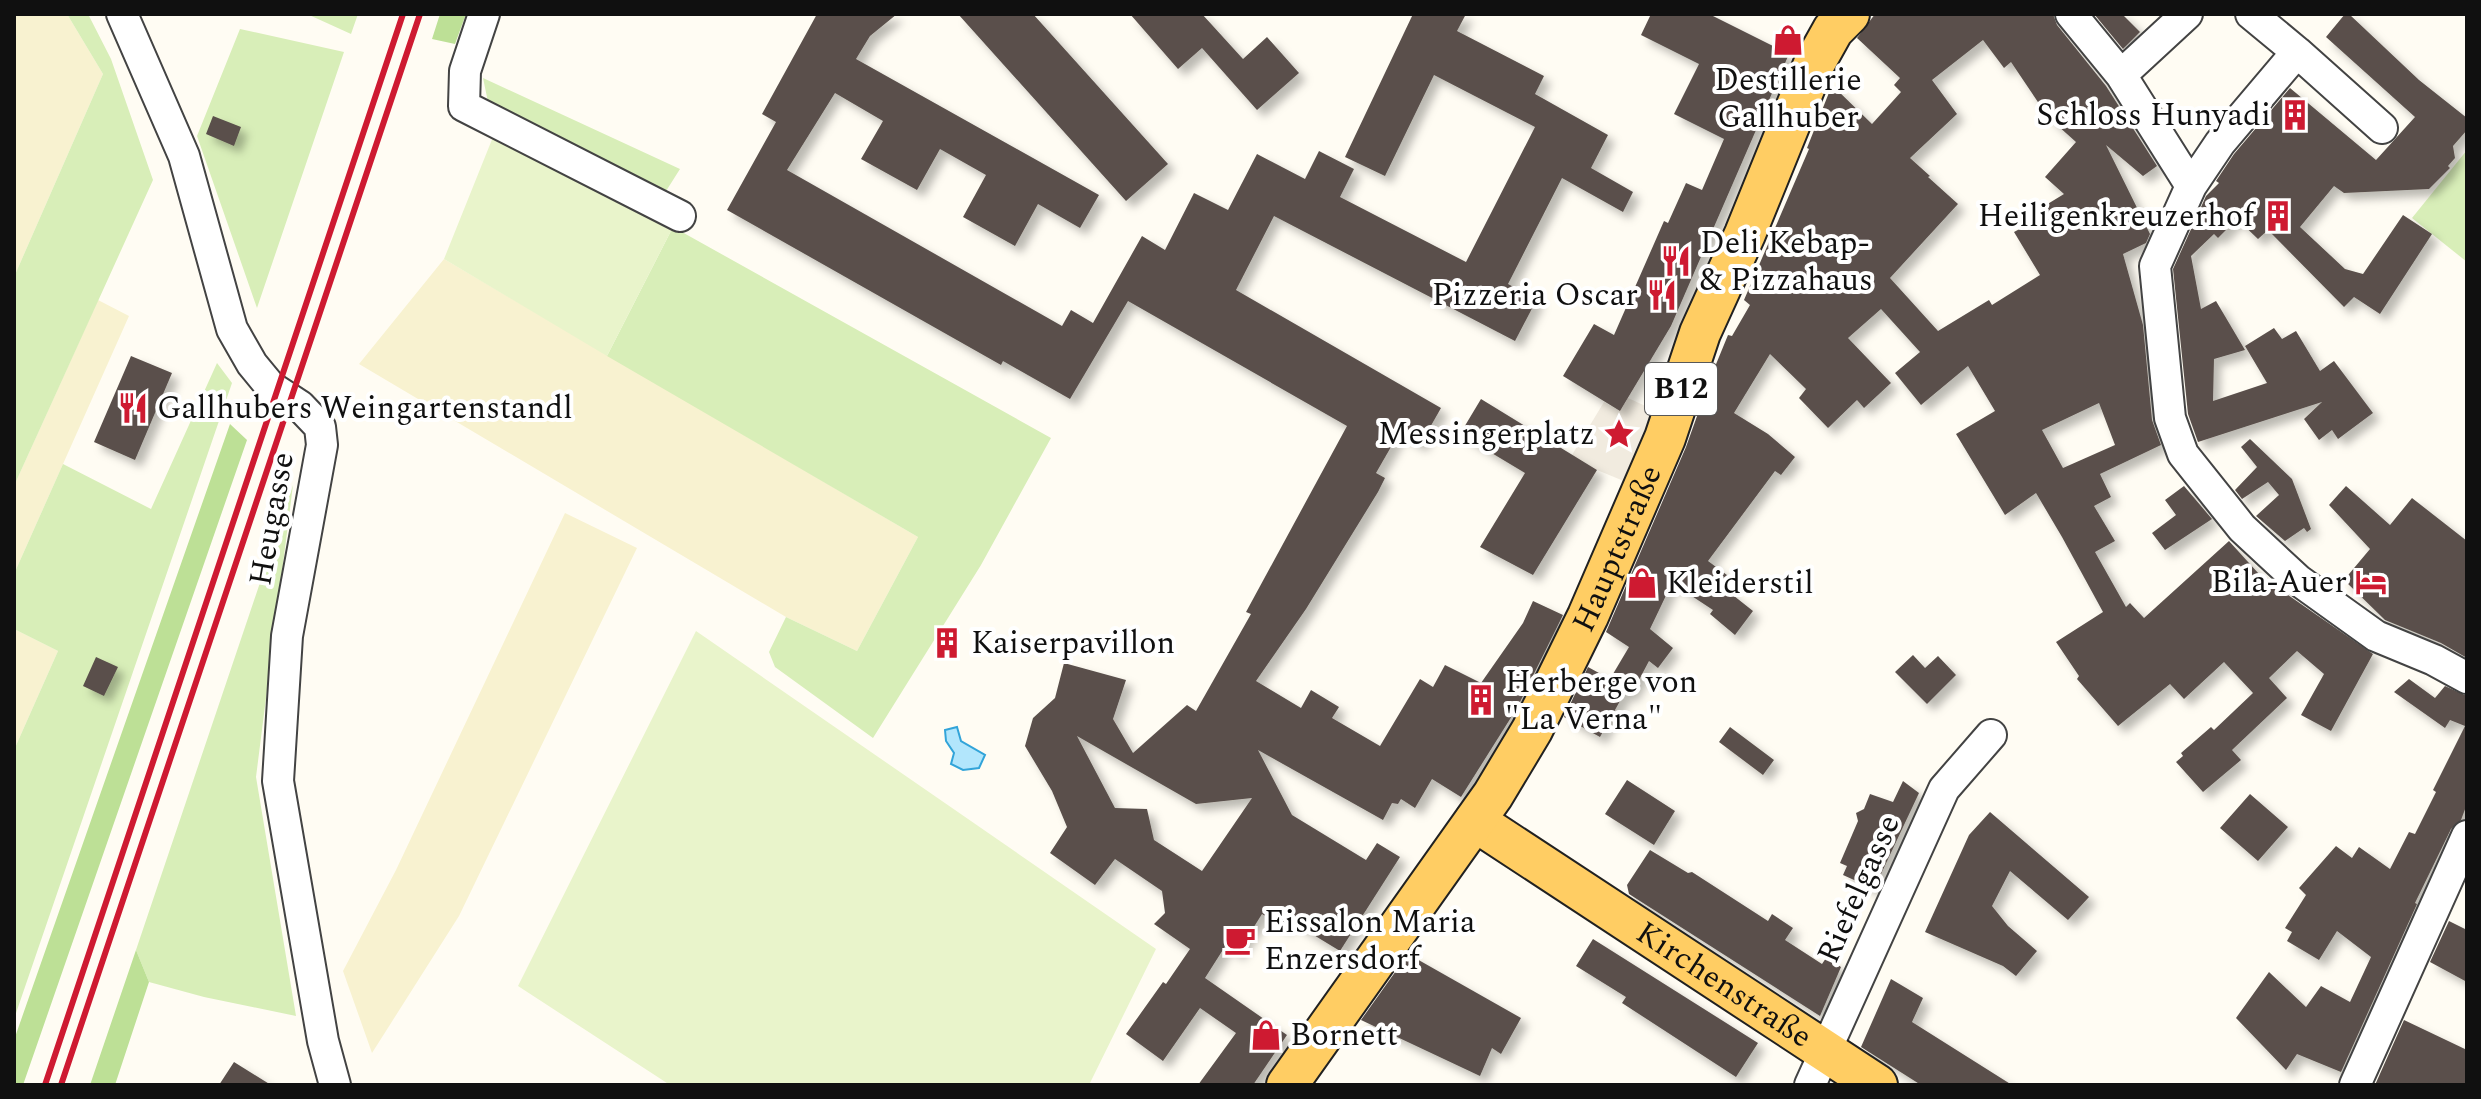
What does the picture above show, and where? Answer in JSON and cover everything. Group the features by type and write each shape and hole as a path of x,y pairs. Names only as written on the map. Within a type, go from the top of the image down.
{"main road":[{"name":"Hauptstraße","path":"1287,1085 1475,821 1519,754 1551,694 1665,438 1700,333 1745,234 1833,19"},
{"name":"Kirchenstraße","path":"1475,821 1611,912 1818,1068 1877,1085"}],"street":[{"name":"Heugasse","path":"122,14 184,156 232,329 252,364 271,387 300,406 320,427 322,445 287,636 278,781 323,1041 335,1085"},
{"path":"484,14 465,71 464,106 680,216"},
{"path":"2071,14 2121,75 2191,186"},
{"path":"2121,75 2187,14"},
{"path":"2251,14 2382,128"},
{"path":"2297,52 2220,143 2191,186 2155,266 2170,418 2183,454 2242,528 2298,580 2376,636 2434,660 2467,678"},
{"name":"Riefelgasse","path":"1818,1068 1944,789 1991,735"},
{"path":"2355,1085 2467,836"}],"shaded area":[{"path":"15,14 67,14 103,74 14,277"},
{"path":"444,259 918,537 857,651 786,617 359,364"},
{"path":"98,300 129,316 14,574 14,486"},
{"name":"Messingerplatz","path":"1628,398 1663,414 1631,484 1597,470 1572,455 1604,402 1620,411"},
{"path":"565,513 637,548 459,916 372,1053 343,971 396,870"},
{"path":"14,629 58,651 14,750"}],"green space":[{"path":"67,14 88,14 111,59 153,180 14,486 14,277 103,74"},
{"path":"307,14 358,14 351,34"},
{"path":"440,14 466,14 455,44 432,39"},
{"path":"240,29 344,52 257,308 197,136"},
{"path":"483,78 680,169 661,199 488,102"},
{"path":"495,132 673,227 607,356 444,259"},
{"path":"2467,150 2467,262 2412,218"},
{"path":"673,227 1051,438 981,565 873,738 775,667 769,652 786,617 857,651 918,537 607,356"},
{"path":"217,363 232,383 14,1019 14,750 58,651 14,629 14,574 63,464 151,509"},
{"path":"230,424 247,440 23,1085 14,1085 14,1040"},
{"path":"293,485 256,777 296,1016 149,982 136,950"},
{"path":"696,631 1156,949 1089,1085 670,1085 518,986"},
{"path":"136,950 149,982 115,1085 90,1085"}],"water":[{"path":"957,727 961,741 985,755 979,768 963,770 951,764 954,753 946,741 945,730"}],"building":[{"path":"817,14 897,14 870,36 856,59 1099,195 1080,228 1038,204 1015,246 963,217 986,175 940,149 917,190 861,159 883,121 835,93 787,170 1062,326 1071,310 1093,323 1142,236 1165,250 1194,193 1228,210 1257,154 1305,179 1319,151 1354,169 1340,197 1466,262 1535,127 1434,75 1385,176 1345,157 1413,14 1466,14 1457,31 1544,76 1535,94 1608,135 1591,168 1633,192 1623,212 1562,178 1508,284 1537,299 1515,341 1274,216 1236,290 1441,408 1420,445 1399,433 1376,473 1385,478 1378,492 1306,609 1256,681 1301,708 1311,690 1339,707 1332,718 1380,746 1420,679 1433,687 1445,665 1481,683 1523,623 1533,601 1563,615 1517,708 1461,797 1432,779 1415,808 1401,799 1398,804 1392,803 1383,820 1258,750 1292,815 1366,860 1377,843 1400,857 1340,951 1289,920 1285,928 1262,914 1237,954 1226,945 1205,978 1287,1035 1253,1085 1198,1085 1236,1033 1200,1008 1163,1061 1126,1034 1190,949 1154,924 1165,913 1162,891 1115,859 1095,885 1050,853 1067,827 1052,791 1025,746 1033,718 1055,698 1064,663 1126,680 1113,719 1133,753 1187,705 1196,711 1251,614 1246,612 1347,426 1128,301 1070,399 1003,361 1001,365 727,210 776,122 762,114","holes":["1077,736 1196,804 1252,798 1202,871 1154,840 1147,809 1115,808"]},
{"path":"958,14 1033,14 1168,164 1126,201"},
{"path":"1130,14 1202,14 1243,59 1267,37 1299,73 1257,110 1202,48 1178,69"},
{"path":"1651,14 1709,14 1789,54 1671,326 1620,411 1563,376 1594,324 1614,335 1664,221 1668,223 1686,183 1702,190 1724,139 1674,114 1699,64 1641,35"},
{"path":"1875,14 2053,14 2057,25 2106,86 2157,166 2143,176 2106,145 2150,234 2146,243 2123,254 2143,325 2152,420 2161,445 2100,474 2111,497 2094,506 2115,541 2095,552 2126,607 2130,603 2144,618 2229,541 2269,585 2273,582 2373,654 2331,731 2301,715 2324,674 2297,651 2269,678 2287,698 2232,750 2241,760 2203,792 2176,762 2183,756 2181,753 2211,727 2214,730 2253,693 2224,662 2184,699 2170,684 2118,726 2077,679 2079,676 2056,642 2103,612 2062,537 2036,493 2005,515 1956,434 1995,411 1968,366 1921,405 1895,373 1920,352 1881,309 1848,338 1891,383 1864,408 1857,400 1828,428 1799,398 1806,389 1770,354 1734,413 1768,434 1795,457 1781,475 1775,471 1708,561 1731,578 1724,588 1753,611 1735,635 1710,614 1713,610 1672,583 1650,629 1673,648 1658,668 1649,661 1631,695 1625,692 1600,737 1564,717 1588,667 1610,679 1629,647 1606,632 1686,447 1728,335 1732,336 1750,305 1744,300 1809,149 1832,85 1872,124 1901,92 1894,85 1900,78 1857,38","holes":["1983,40 2004,68 2011,62 2048,117 2076,142 2045,177 2064,194 2023,219 2027,225 2014,232 2040,275 1992,305 1989,300 1938,331 1890,278 1958,204 1910,158 1957,114 1932,80","2099,403 2115,445 2063,468 2042,430"]},
{"path":"2094,14 2122,14 2140,32 2123,49"},
{"path":"2345,14 2349,14 2419,80 2467,118 2467,130 2453,146 2455,158 2448,166 2450,168 2429,189 2344,193 2334,186 2300,227 2345,269 2363,274 2403,215 2432,234 2380,314 2354,297 2344,307 2268,230 2258,239 2237,219 2218,238 2214,234 2191,256 2201,309 2216,301 2245,350 2214,359 2213,401 2267,383 2245,346 2274,328 2282,339 2296,331 2320,371 2334,361 2373,413 2338,439 2332,430 2319,440 2304,419 2322,402 2198,442 2188,414 2173,269 2206,196 2219,183 2216,181 2234,154 2290,88 2376,160 2415,117 2326,37"},
{"path":"213,116 241,127 234,146 206,134"},
{"name":"Gallhubers Weingartenstandl","path":"131,356 172,373 135,460 94,442"},
{"path":"1481,399 1597,470 1533,575 1480,547 1525,473 1460,434"},
{"path":"2250,439 2292,479 2311,529 2307,532 2304,528 2285,541 2256,516 2279,495 2268,482 2242,499 2235,490 2257,467 2241,447"},
{"path":"2184,486 2212,519 2165,550 2152,533 2176,515 2165,500"},
{"path":"2346,486 2390,525 2412,498 2467,541 2467,658 2441,643 2385,620 2344,580 2370,549 2329,505"},
{"path":"1913,655 1925,668 1938,656 1956,675 1927,704 1895,672"},
{"path":"96,657 118,667 104,696 83,686"},
{"path":"2409,679 2435,698 2445,686 2467,696 2467,804 2461,820 2451,829 2415,903 2341,1072 2297,1054 2286,1070 2236,1018 2269,972 2306,1007 2321,986 2350,1002 2371,957 2337,931 2319,960 2287,941 2292,932 2285,928 2306,895 2299,888 2336,846 2352,858 2359,847 2390,869 2409,832 2415,834 2465,726 2450,720 2445,728 2394,692"},
{"path":"1730,727 1774,760 1763,775 1719,742"},
{"path":"1627,780 1675,811 1654,845 1605,814"},
{"path":"1903,781 1919,793 1874,889 1843,875 1847,866 1840,863 1858,821 1856,813 1864,809 1870,794 1893,802"},
{"path":"2250,794 2288,827 2258,861 2220,828"},
{"path":"1990,812 2089,897 2068,920 2010,871 1992,906 2008,926 2037,951 2016,976 2003,966 1925,932 1969,835"},
{"path":"1650,850 1688,873 1692,872 1768,921 1772,914 1793,928 1785,940 1822,964 1826,958 1841,967 1820,1016 1629,894 1627,885"},
{"path":"2449,921 2467,930 2467,982 2430,962"},
{"path":"1593,939 1758,1043 1736,1077 1622,1003 1626,997 1576,966"},
{"path":"1408,954 1521,1018 1501,1054 1492,1048 1480,1076 1361,1020"},
{"path":"1891,979 1923,998 1912,1022 2012,1085 1921,1085 1861,1047"},
{"path":"2404,1020 2467,1050 2467,1085 2375,1085"},
{"path":"234,1062 271,1085 219,1085"}],"railway":[{"path":"45,1085 403,14"},
{"path":"61,1085 420,14"}],"place":[{"name":"Destillerie Gallhuber","path":"1788,40"},
{"name":"Schloss Hunyadi","path":"2295,115"},
{"name":"Heiligenkreuzerhof","path":"2278,216"},
{"name":"Deli Kebap- & Pizzahaus","path":"1676,261"},
{"name":"Pizzeria Oscar","path":"1662,295"},
{"name":"Gallhubers Weingartenstandl","path":"133,408"},
{"name":"Messingerplatz","path":"1619,434"},
{"name":"Bila-Auer","path":"2371,582"},
{"name":"Kleiderstil","path":"1642,583"},
{"name":"Kaiserpavillon","path":"947,643"},
{"name":"Herberge von \"La Verna\"","path":"1481,700"},
{"name":"Eissalon Maria Enzersdorf","path":"1240,940"},
{"name":"Bornett","path":"1266,1035"}]}
